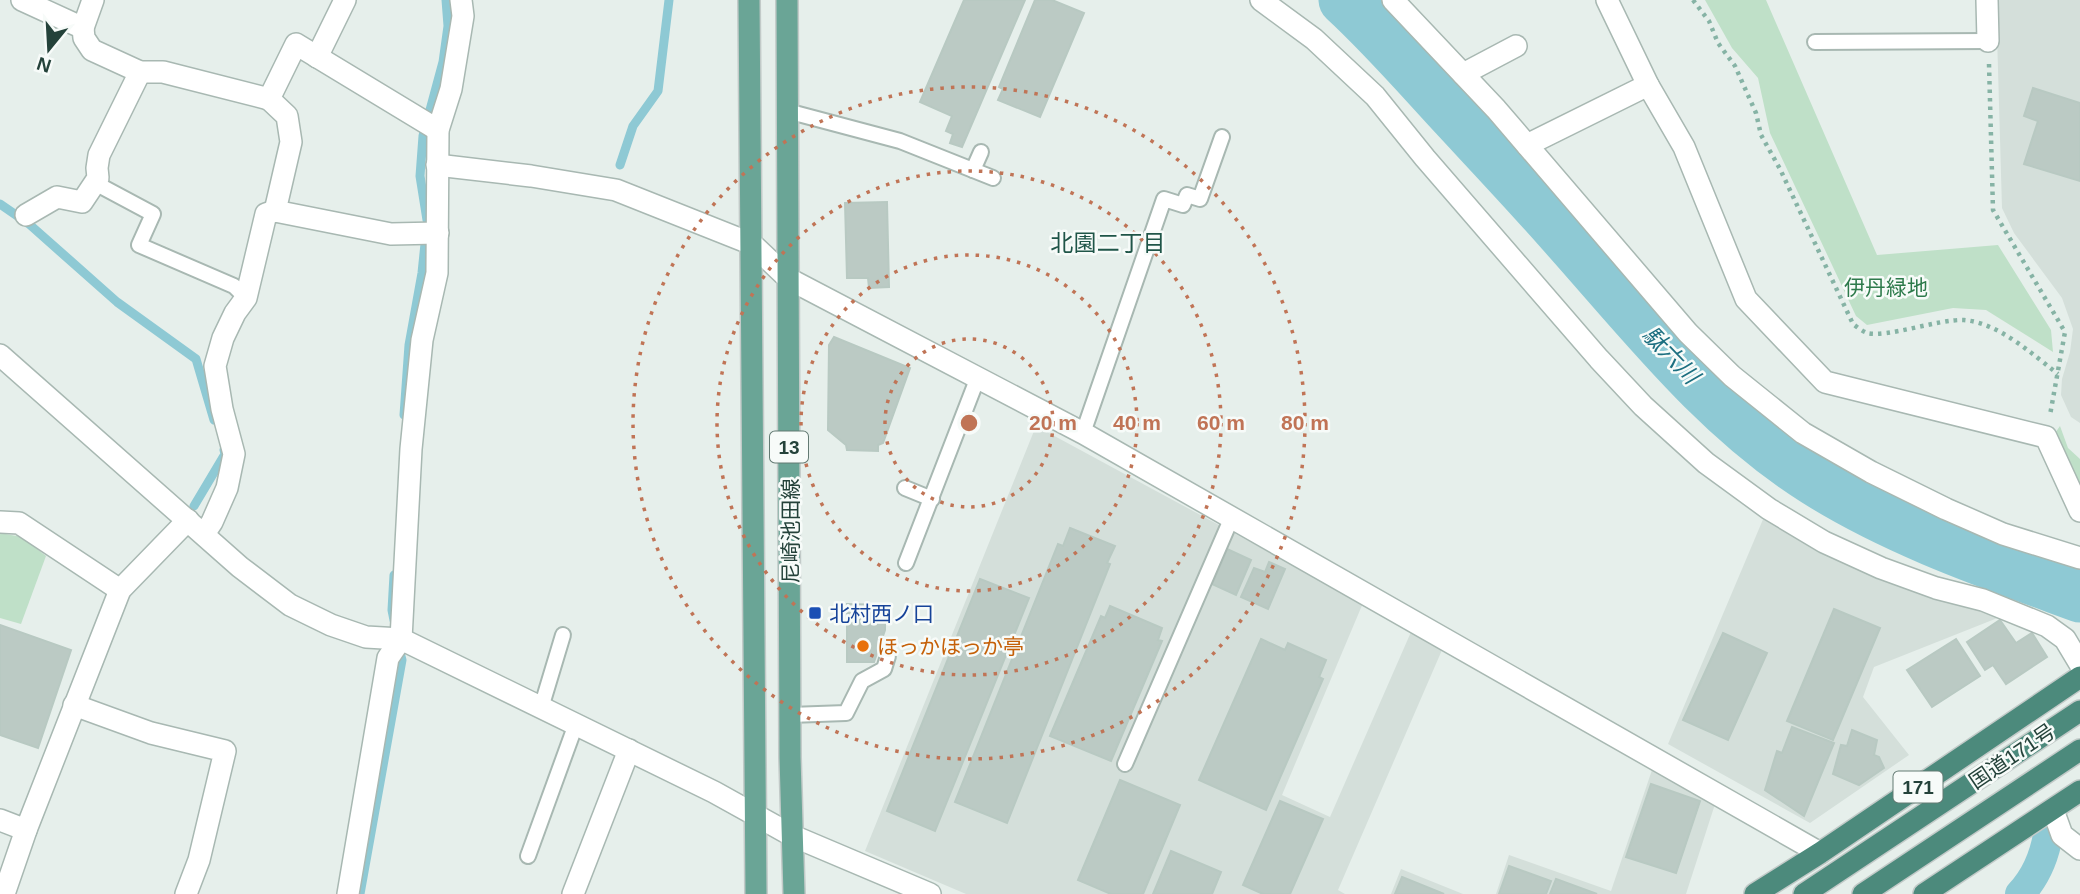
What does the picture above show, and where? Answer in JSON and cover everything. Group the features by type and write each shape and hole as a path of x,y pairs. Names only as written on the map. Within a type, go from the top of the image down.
{"highway":[{"name":"171","path":"1755,894 2080,677"},
{"name":"国道171号","path":"1804,894 2080,711"},
{"name":"国道171号","path":"1863,894 2080,751"},
{"path":"1924,894 2080,791"}],"main road":[{"name":"尼崎池田線","path":"749,0 756,894"},
{"name":"尼崎池田線","path":"787,0 790,715 794,894"}],"street":[{"path":"22,0 83,29"},
{"path":"93,0 83,29 84,38 92,50 140,72 163,72 269,99 287,116 291,142 275,211"},
{"path":"317,57 345,0"},
{"path":"348,894 388,658 401,639 411,449 422,340 437,273 438,130 451,89 463,16 461,0"},
{"path":"1261,0 1314,39 1375,96 1425,158 1599,359 1643,407 1706,463 1769,509 1824,542 1881,568 1936,588 1983,600 2047,626 2065,639 2080,664"},
{"path":"1607,0 1647,85 1684,147 1746,299 1825,382 2046,437 2080,511"},
{"path":"1987,0 1987,41"},
{"path":"1395,1 1527,145 1688,333 1732,376 1802,433 1871,472 2003,534 2080,558 2080,552"},
{"path":"269,99 296,44 438,130"},
{"path":"1463,74 1516,46"},
{"path":"26,215 57,197 82,202 99,178 99,155 140,72"},
{"path":"1527,145 1647,85"},
{"path":"437,165 531,176 616,190 752,244 789,278 1083,433 1820,853"},
{"path":"4,894 26,830 120,590 196,527 212,522 227,488 234,454 222,409 215,366 223,338 246,298 266,214 275,211 391,234 438,233"},
{"path":"0,355 240,567 290,605 331,625 366,636 401,639 757,814 793,836 930,894"},
{"path":"0,522 19,523 120,590"},
{"path":"74,705 151,733 225,751 200,860 186,894"},
{"path":"573,894 629,750"},
{"path":"2053,810 2062,835 2080,849"},
{"path":"0,820 26,830"}],"lane":[{"path":"1815,42 1987,41"},
{"path":"787,111 900,141 993,178"},
{"path":"1083,433 1164,199 1183,205 1187,195 1200,199 1222,137"},
{"path":"973,170 981,152"},
{"path":"95,183 153,214 139,245 234,286 246,298"},
{"path":"906,563 978,377"},
{"path":"905,488 932,499"},
{"path":"1125,764 1232,517"},
{"path":"541,708 563,635"},
{"path":"790,715 846,713 862,681 884,669 888,656"},
{"path":"528,856 576,724"}],"path":[{"path":"1693,0 1709,21 1718,43 1735,66 1756,113 1762,135 1853,324 1864,332 1875,333 1965,320 1988,327 2012,340 2057,374"},
{"path":"1987,41 1993,210 2065,332 2046,437"}],"shaded area":[{"path":"1996,0 2080,0 2080,423 2071,417 2061,395 2073,329 2062,298 2014,233 2002,208"},
{"path":"1036,426 1363,603 1282,795 1330,817 1411,632 1442,650 1338,890 1345,894 966,894 865,851"},
{"path":"1764,517 1816,550 1886,582 2000,617 1874,667 1863,697 1909,755 1810,823 1668,744"},
{"path":"1653,767 1716,801 1686,894 1496,894 1509,855 1611,891"},
{"path":"1401,869 1463,894 1391,894"}],"green space":[{"name":"伊丹緑地","path":"1705,0 1766,0 1877,255 1998,245 2051,330 2053,352 1986,310 1953,308 1867,325 1856,316 1770,133 1758,78 1732,48"},
{"path":"2060,426 2068,448 2080,459 2080,494 2051,439"},
{"path":"0,533 22,537 46,556 21,624 0,618"}],"building":[{"path":"964,0 1025,0 962,147 950,143 953,134 946,131 952,116 920,102"},
{"path":"1035,0 1052,0 1084,13 1040,117 998,100 1003,89 999,87"},
{"path":"2033,88 2080,103 2080,181 2024,164 2038,121 2024,116"},
{"path":"887,202 889,287 869,288 868,278 847,278 845,203"},
{"path":"834,337 910,368 883,443 878,445 878,451 847,450 846,445 828,430 829,345"},
{"path":"1070,528 1115,546 1007,823 955,802 1058,544 1063,546"},
{"path":"1227,549 1251,560 1236,595 1212,584"},
{"path":"1269,562 1285,569 1268,609 1241,597 1254,568 1265,572"},
{"path":"980,579 1029,598 935,831 887,811"},
{"name":"ほっかほっか亭","path":"847,604 885,605 885,630 874,662 847,662"},
{"path":"1110,606 1162,628 1158,640 1162,641 1111,761 1050,736 1101,616 1105,618"},
{"path":"1834,609 1880,628 1833,740 1787,721"},
{"path":"2000,620 2016,643 2032,633 2047,657 2006,684 1993,665 1985,670 1967,642"},
{"path":"0,625 71,650 38,748 0,735"},
{"path":"1723,633 1767,653 1728,740 1683,720"},
{"path":"1261,639 1285,650 1288,643 1326,660 1319,677 1323,679 1266,810 1199,780"},
{"path":"1956,639 1980,676 1932,707 1907,670"},
{"path":"1792,727 1834,743 1804,816 1765,790 1777,751 1782,753"},
{"path":"1852,730 1877,740 1874,755 1879,757 1884,768 1859,785 1833,774 1841,745 1847,746"},
{"path":"1120,780 1180,805 1143,894 1111,894 1078,880"},
{"path":"1651,784 1700,801 1676,873 1626,857"},
{"path":"1280,801 1323,819 1290,894 1263,894 1243,885"},
{"path":"1171,851 1221,872 1212,894 1153,894"},
{"path":"1509,866 1551,881 1546,894 1499,894"},
{"path":"1402,877 1444,894 1395,894"},
{"path":"1556,879 1597,894 1550,894"}],"waterway":[{"path":"427,220 420,176 423,136 443,62 448,26 446,0"},
{"path":"620,165 633,126 658,91 669,0"},
{"name":"駄六川","path":"1344,0 1398,54 1520,186 1679,365 1710,397 1777,455 1845,499 1910,531 2080,597"},
{"path":"0,204 29,224 117,302 196,359 214,420"},
{"path":"404,415 409,345 426,234"},
{"path":"194,506 225,454 224,450"},
{"path":"394,575 394,620"},
{"path":"360,894 402,660 399,648"},
{"path":"2020,894 2038,867 2048,835"}],"place":[{"name":"北村西ノ口","path":"815,613"},
{"name":"ほっかほっか亭","path":"863,646"}],"district":[{"name":"北園二丁目","path":"1108,243"}]}
